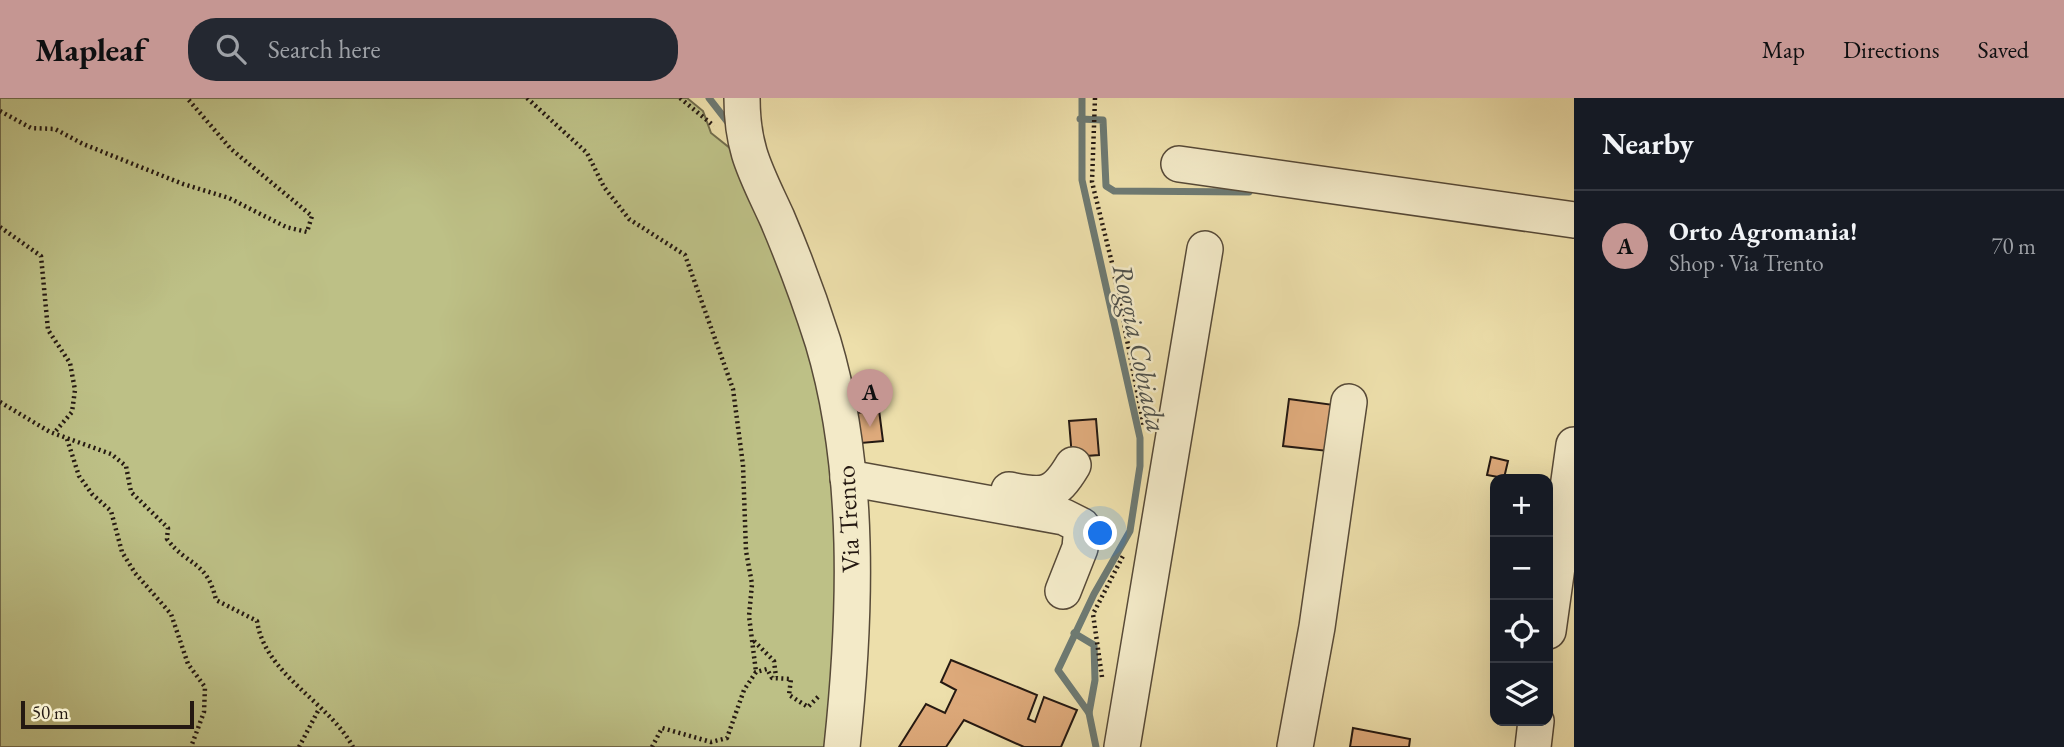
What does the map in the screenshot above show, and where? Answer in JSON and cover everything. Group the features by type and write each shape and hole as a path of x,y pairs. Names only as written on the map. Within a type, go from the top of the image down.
{"street":[{"name":"Via Trento","path":"742,98 742,129 747,154 785,238 822,340 838,406 852,519 842,747"},
{"path":"1179,164 1574,220"},
{"path":"1122,747 1205,249"},
{"path":"1295,747 1317,627 1349,402"},
{"path":"1552,600 1574,445"},
{"path":"848,471 889,466 1037,495 1059,488 1073,465"},
{"path":"848,471 1064,517 1082,526 1080,548 1063,591"},
{"path":"1533,747 1535,726"}],"path":[{"path":"0,111 31,128 55,129 83,144 183,184 229,198 286,228 307,232 312,216 231,149 187,98"},
{"path":"527,98 587,153 604,187 629,219 685,255 733,389 743,465 756,671 744,691 727,738 711,742 662,728 652,747"},
{"path":"1095,98 1092,182 1112,263 1146,437"},
{"path":"0,227 41,256 48,330 70,363 75,390 72,412 54,433"},
{"path":"0,402 54,433 111,454 126,466 131,492 168,528 167,539 174,548 208,573 216,600 257,621 258,631 271,654 318,709 345,732 353,747"},
{"path":"67,439 79,476 92,494 111,511 122,552 135,573 170,614 188,664 205,687 204,712 191,747"},
{"path":"1101,685 1101,654 1093,614 1130,542"},
{"path":"752,639 774,661 776,677"},
{"path":"756,671 767,669 772,678 791,679 789,695 808,707 833,684 835,674 846,685"},
{"path":"299,747 318,709"}],"green space":[{"path":"0,98 687,98 703,111 711,133 736,153 752,180 837,440 836,747 0,747"}],"building":[{"path":"1289,399 1334,405 1328,451 1283,446"},
{"path":"879,410 883,441 861,443 856,413"},
{"path":"1096,419 1099,455 1072,457 1069,421"},
{"path":"1491,457 1508,461 1505,474 1487,475"},
{"path":"951,660 1037,695 1028,719 1035,722 1044,697 1077,710 1061,747 1024,747 964,720 946,747 899,747 926,704 945,713 956,690 941,682"},
{"path":"1353,728 1410,739 1409,747 1350,747"}],"waterway":[{"path":"709,98 730,125"},
{"name":"Roggia Cobiada","path":"1082,98 1082,180 1140,438 1140,466 1130,531 1094,594 1058,670 1089,713 1096,747"},
{"path":"1080,119 1103,120 1106,186 1114,191 1249,192"},
{"path":"1074,633 1094,645 1095,680 1089,713"}],"place":[{"name":"Orto Agromania!","path":"870,427"}]}
